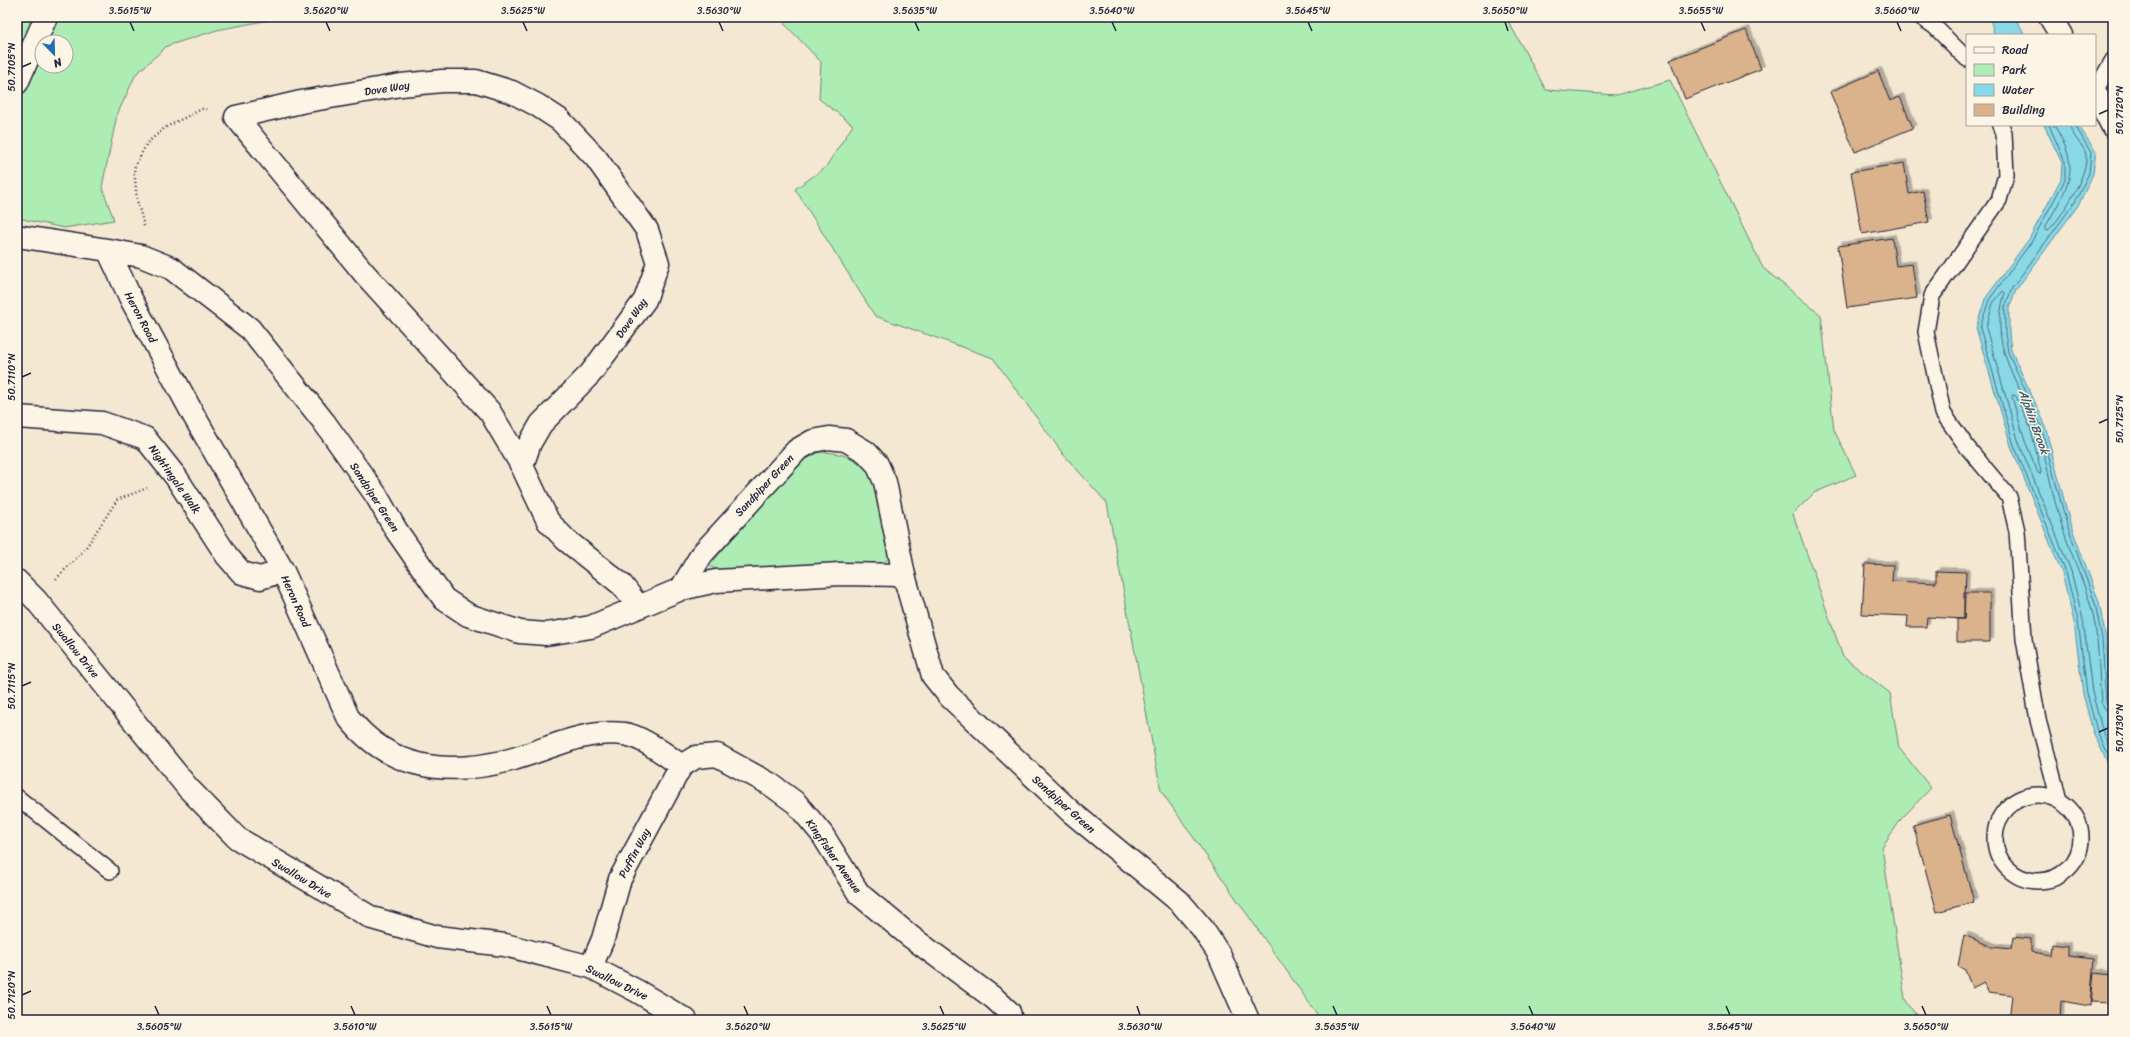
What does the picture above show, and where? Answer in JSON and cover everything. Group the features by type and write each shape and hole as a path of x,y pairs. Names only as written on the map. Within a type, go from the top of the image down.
{"street":[{"path":"17,83 46,17"},
{"name":"Dove Way","path":"236,117 301,102 401,85 442,81 476,81 512,92 537,105 560,120 596,158 647,230 658,263 645,300 591,373 541,424 530,443 522,466"},
{"path":"2096,93 2113,127"},
{"path":"236,117 364,273 490,412 522,466 548,521 566,540 622,585 638,606"},
{"path":"17,236 108,250"},
{"name":"Sandpiper Green","path":"108,250 141,256 171,268 250,329 324,422 376,496 396,530 444,599 468,616 520,632 546,634 591,627 681,589 716,581 840,574 904,575"},
{"name":"Heron Road","path":"108,250 131,300 194,416 283,571 348,718 362,735 406,761 432,767 462,768 510,760 575,738 598,733 625,734 661,750 681,766"},
{"name":"Nightingale Walk","path":"17,417 102,422 145,438 176,477 227,556 242,573 260,578 283,571"},
{"name":"Sandpiper Green","path":"681,589 702,554 797,450 813,441 829,438 846,440 866,452 877,464 885,482 904,575 933,676 948,696 1070,811 1180,902 1202,928 1219,954 1248,1020"},
{"name":"Swallow Drive","path":"17,581 36,600 188,788 238,838 295,874 372,918 437,937 505,945 591,966 686,1020"},
{"name":"Kingfisher Avenue","path":"681,766 696,757 717,755 770,784 796,804 822,834 859,894 911,937 995,999 1009,1012 1011,1020"},
{"name":"Puffin Way","path":"591,966 603,938 620,879 681,766"}],"lane":[{"path":"1921,17 1934,26 1966,58"},
{"path":"2096,89 2113,60"},
{"path":"2001,126 2004,133 2006,176 1999,200 1932,296 1926,332 1943,413 1967,448 2009,497 2017,531 2024,639 2038,720 2059,800 2066,805 2075,816 2080,829 2081,843 2077,857 2068,868 2056,877 2042,880 2028,880 2015,874 2005,865 1997,853 1995,839 1996,825 2003,812 2013,802 2026,796 2040,794 2059,800"},
{"path":"17,797 110,871"}],"path":[{"path":"141,256 147,237 137,200 134,168 147,143 166,127 202,109 236,117"},
{"path":"36,600 86,550 116,500 176,477"}],"green space":[{"path":"17,17 285,17 217,30 167,46 136,74 117,115 102,187 114,220 64,228 17,218"},
{"path":"778,17 1506,17 1546,90 1616,95 1670,80 1763,268 1821,315 1834,430 1856,475 1814,493 1793,514 1843,657 1890,693 1899,748 1931,788 1902,818 1882,847 1905,999 1919,1020 1321,1020 1161,791 1107,503 1063,454 993,358 875,316 795,189 825,168 853,125 819,99 821,62"},
{"path":"819,452 840,454 856,461 867,471 875,485 881,500 891,555 882,565 720,571 709,566 794,466"}],"water":[{"path":"1987,17 2015,17 2024,34 1994,34 1991,22"},
{"name":"Alphin Brook","path":"2044,126 2079,126 2096,152 2093,174 2079,204 2016,290 2009,308 2009,333 2011,350 2044,422 2070,523 2099,602 2106,639 2110,700 2113,708 2113,774 2093,732 2083,694 2074,622 2062,573 2011,446 1976,328 1985,299 2029,239 2061,179 2062,163"}],"building":[{"path":"1746,30 1761,69 1685,99 1670,60"},
{"path":"1878,71 1890,101 1900,97 1913,128 1855,152 1830,92"},
{"path":"1904,163 1909,194 1923,191 1929,222 1862,234 1851,172"},
{"path":"1892,238 1896,266 1912,264 1917,298 1847,308 1838,246"},
{"path":"1865,564 1893,565 1892,581 1936,583 1936,571 1966,572 1964,619 1927,617 1926,627 1907,627 1908,616 1862,614"},
{"path":"1964,593 1990,593 1990,642 1957,642 1957,619 1964,619"},
{"path":"1950,815 1974,902 1937,912 1913,825"},
{"path":"1964,935 1992,947 2011,949 2013,937 2031,939 2031,952 2051,955 2052,944 2068,946 2068,956 2094,959 2090,1006 2061,1001 2060,1020 2009,1020 2012,995 1988,992 1984,982 1972,988 1965,970 1958,966"},
{"path":"2113,964 2113,1020 2110,1020 2111,1003 2091,1002 2094,973 2111,975"}]}
